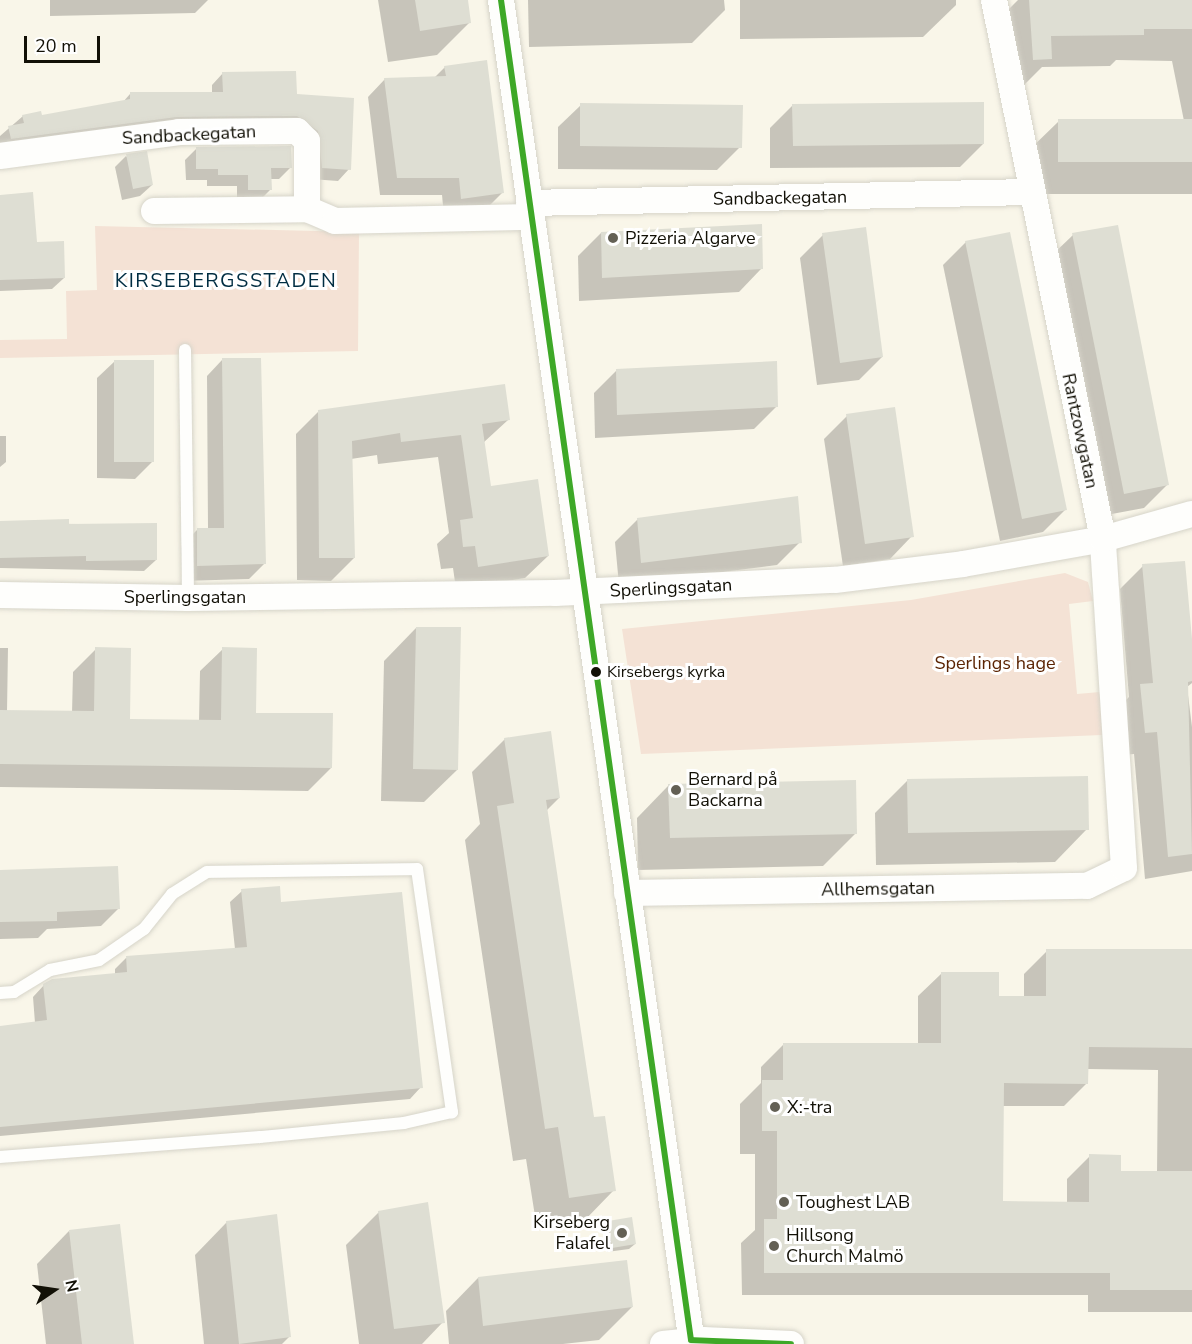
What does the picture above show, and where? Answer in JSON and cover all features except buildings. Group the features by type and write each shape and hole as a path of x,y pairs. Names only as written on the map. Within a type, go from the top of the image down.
{"street":[{"path":"501,0 692,1342"},
{"name":"Rantzowgatan","path":"994,0 1030,192 1103,539 1124,868"},
{"name":"Sandbackegatan","path":"0,156 179,132 297,131 307,141 307,209"},
{"name":"Sandbackegatan","path":"154,211 307,209 335,221 530,210 1030,192"},
{"name":"Sperlingsgatan","path":"0,595 188,598 586,592 835,580 963,564 1103,539 1192,514"},
{"name":"Allhemsgatan","path":"627,893 1087,886 1124,868"},
{"path":"663,1344 692,1342 791,1344"}],"lane":[{"path":"185,350 188,598"},
{"path":"0,993 14,992 50,970 99,960 144,929 172,894 207,872 417,869 452,1112 404,1123 260,1137 0,1157"}],"green space":[{"path":"95,226 359,232 358,351 0,358 0,340 67,339 66,291 97,290"},
{"name":"Sperlings hage","path":"1065,573 1088,582 1093,601 1069,604 1077,694 1100,692 1102,735 641,754 622,629 911,600"}],"transit line":[{"path":"501,0 691,1340"},
{"path":"691,1340 791,1344"}],"place":[{"name":"Pizzeria Algarve","path":"613,238"},
{"name":"Kirsebergs kyrka","path":"596,672"},
{"name":"Bernard på Backarna","path":"676,790"},
{"name":"X:-tra","path":"775,1107"},
{"name":"Toughest LAB","path":"784,1202"},
{"name":"Kirseberg Falafel","path":"622,1233"},
{"name":"Hillsong Church Malmö","path":"774,1246"}],"district":[{"name":"KIRSEBERGSSTADEN","path":"226,280"}]}
